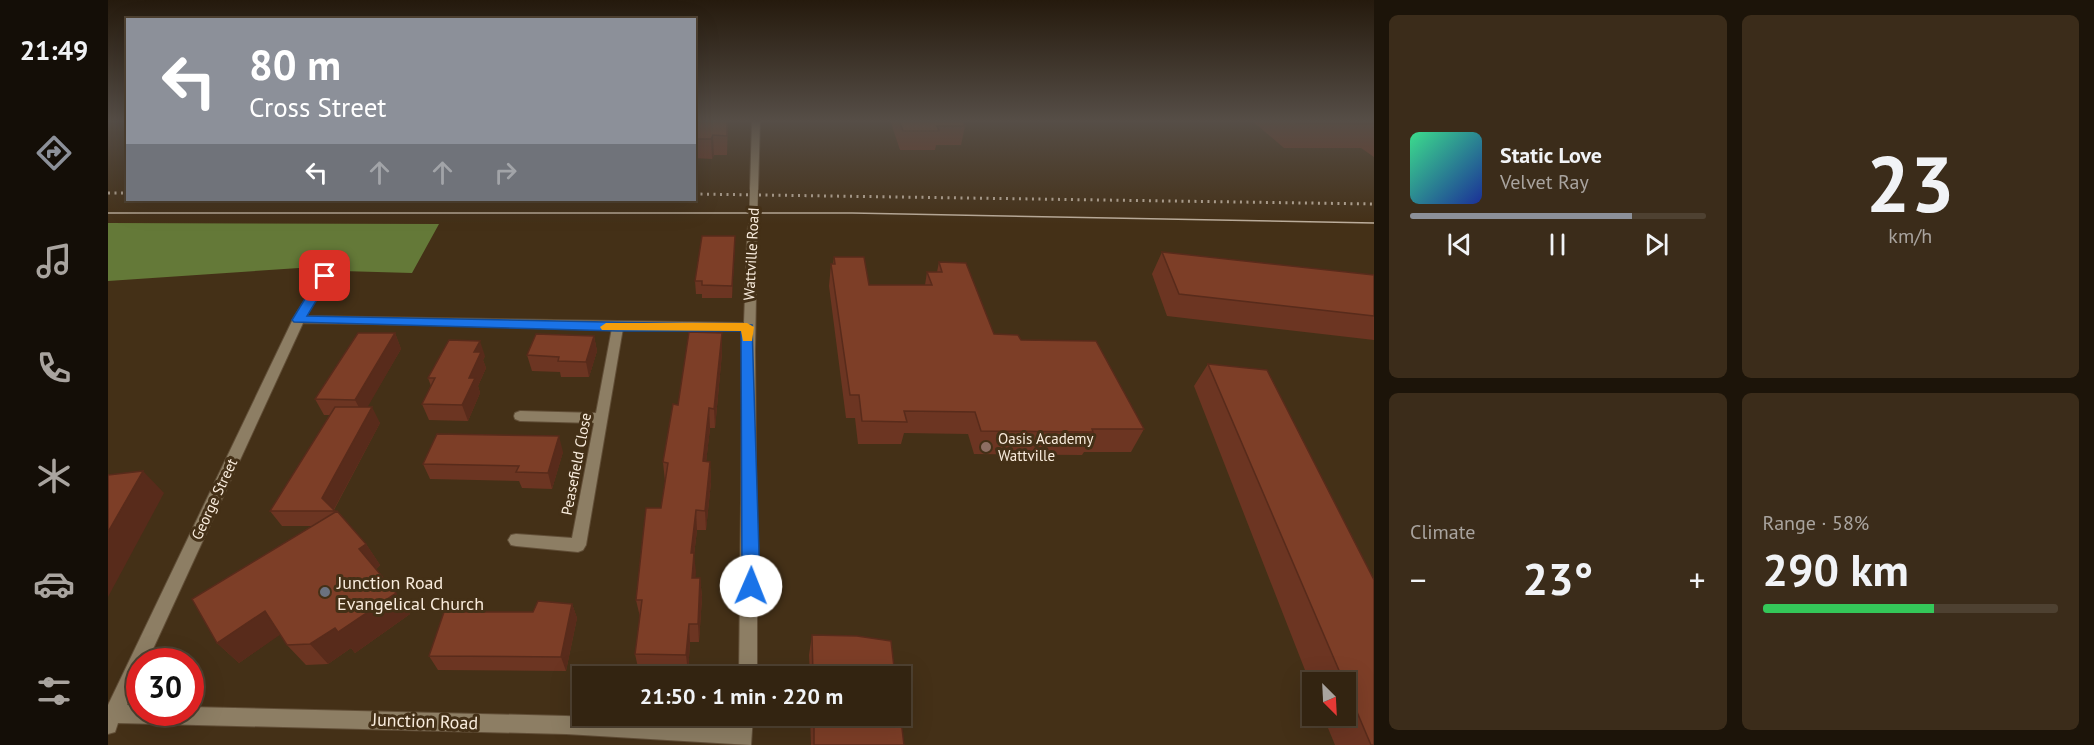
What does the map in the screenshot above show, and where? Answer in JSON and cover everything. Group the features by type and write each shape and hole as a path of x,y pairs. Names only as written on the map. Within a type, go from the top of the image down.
{"street":[{"name":"Wattville Road","path":"748,666 752,564 747,327 755,155"},
{"name":"George Street","path":"110,717 299,320 325,276"},
{"path":"299,320 618,327 747,327"},
{"name":"Peasefield Close","path":"516,540 578,545 618,327"},
{"path":"520,417 602,418"},
{"name":"Junction Road","path":"110,717 566,725 742,740"}],"green space":[{"path":"108,223 439,224 412,273 342,271 344,265 108,281"}],"building":[{"path":"702,236 735,236 732,286 702,285 702,281 695,281"},
{"path":"1162,252 1374,275 1374,316 1179,294"},
{"path":"834,257 864,257 869,285 932,285 927,272 942,272 939,262 966,263 994,334 1018,335 1021,340 1096,341 1144,429 1092,429 1093,432 981,431 975,412 904,411 907,422 862,421 859,395 850,395 831,264 835,264"},
{"path":"689,332 722,333 714,409 709,408 703,461 710,462 705,511 696,510 691,553 694,553 692,578 700,578 698,624 689,624 686,655 635,654 642,600 636,600 646,508 661,508 668,463 663,462 673,404 678,405"},
{"path":"358,333 395,333 355,400 315,399"},
{"path":"536,334 594,336 586,362 558,361 559,357 527,355"},
{"path":"449,340 480,341 474,352 481,352 469,378 475,378 462,405 422,404 435,378 428,378"},
{"path":"1208,364 1267,370 1374,580 1374,745 1371,745 1356,710 1356,672 1340,672"},
{"path":"335,407 372,407 322,498 335,511 270,511"},
{"path":"437,434 559,436 548,473 516,472 519,466 423,464"},
{"path":"143,471 108,532 108,475"},
{"name":"Junction Road Evangelical Church","path":"337,511 366,544 359,549 396,593 338,632 335,628 310,644 287,645 265,611 217,643 192,599"},
{"path":"538,601 572,604 561,657 429,656 444,612 533,612"},
{"path":"812,635 857,636 891,641 894,666 813,666"},
{"path":"814,726 902,726 904,745 814,745"}],"tram line":[{"path":"108,213 852,213 1374,223"}],"railway":[{"path":"108,193 126,193"},
{"path":"696,194 1374,204"}],"slow traffic":[{"path":"606,327 747,327 747,338"}],"place":[{"name":"Oasis Academy Wattville","path":"986,447"},
{"name":"Junction Road Evangelical Church","path":"325,592"}],"route":[{"path":"325,276 299,320 618,327 747,327 751,586"}]}
